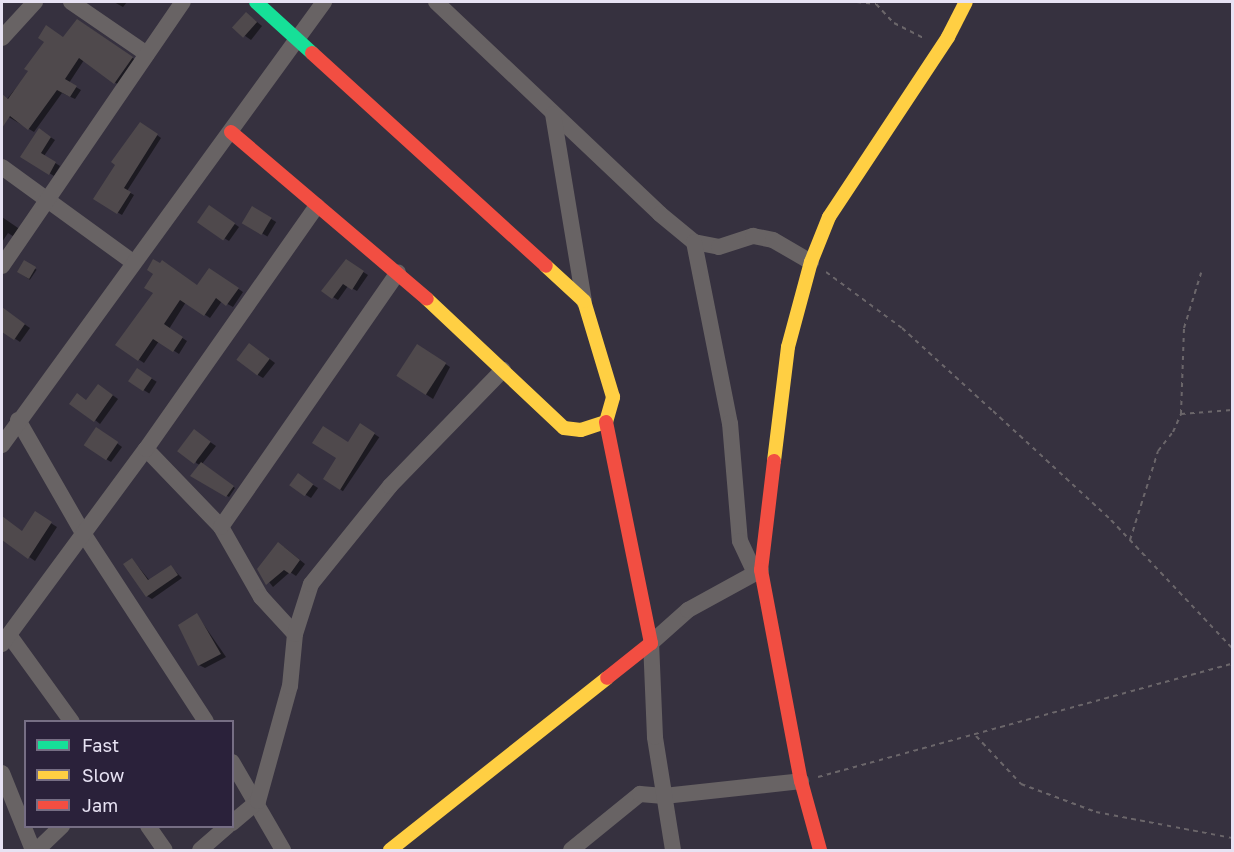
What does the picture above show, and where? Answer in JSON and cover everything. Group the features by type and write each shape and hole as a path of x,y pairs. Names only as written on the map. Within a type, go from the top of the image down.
{"street":[{"path":"2,38 35,2"},
{"path":"71,2 147,54"},
{"path":"2,266 183,2"},
{"path":"256,2 584,301"},
{"path":"2,445 324,2"},
{"path":"436,2 553,114 694,242 719,247 753,236 773,240 812,262"},
{"path":"758,571 788,347 812,262 829,217 941,48 966,2"},
{"path":"553,114 584,301 613,397 606,422 651,644 655,736 673,850"},
{"path":"231,132 398,272 564,428 581,430 606,422"},
{"path":"2,167 46,202 134,263"},
{"path":"70,720 5,640 146,449 317,206"},
{"path":"694,242 730,423 740,540 758,571 801,781 820,850"},
{"path":"221,527 398,272"},
{"path":"234,821 258,801 290,686 295,634 311,584 390,486 503,370"},
{"path":"18,420 83,532 205,720"},
{"path":"146,449 221,527 261,597 295,634"},
{"path":"390,850 651,644 688,610 758,571"},
{"path":"234,765 258,801 283,850"},
{"path":"2,773 24,824"},
{"path":"571,850 640,794 664,796 801,781"},
{"path":"26,828 35,850 60,828"},
{"path":"149,828 165,850"},
{"path":"200,850 226,828"}],"path":[{"path":"857,2 876,4 894,23 941,48"},
{"path":"812,262 902,328 1130,540 1233,648"},
{"path":"1130,540 1158,451 1173,432 1181,414 1184,328 1201,273"},
{"path":"1181,414 1233,410"},
{"path":"801,781 1233,664"},
{"path":"975,735 1021,784 1096,812 1233,838"}],"building":[{"path":"246,12 257,22 243,38 232,28"},
{"path":"77,19 133,57 114,84 79,58 65,79 77,86 70,97 57,90 28,130 10,116 2,128 2,94 8,99 28,71 24,69 44,42 38,38 46,25 63,37"},
{"path":"140,122 158,134 124,188 131,192 117,214 93,199 115,165 111,162"},
{"path":"39,128 51,137 41,153 56,162 49,175 20,157"},
{"path":"209,205 235,223 223,241 197,222"},
{"path":"252,206 272,218 261,235 242,223"},
{"path":"153,259 160,263 162,260 197,285 209,268 239,288 226,306 216,298 204,316 180,300 164,324 183,337 173,352 153,339 138,361 115,345 153,293 144,288 153,274 147,270"},
{"path":"346,259 364,271 352,290 343,284 332,299 321,291"},
{"path":"24,260 36,267 29,279 17,272"},
{"path":"2,307 25,324 14,340 2,332"},
{"path":"249,343 270,359 257,375 236,360"},
{"path":"417,344 446,363 426,395 396,376"},
{"path":"137,368 152,378 143,391 128,381"},
{"path":"98,384 113,395 94,422 69,404 77,393 86,400"},
{"path":"360,423 375,433 340,490 323,479 336,458 312,443 323,426 348,442"},
{"path":"96,427 118,442 106,460 84,445"},
{"path":"194,429 211,442 194,464 177,451"},
{"path":"201,462 234,486 226,497 190,476"},
{"path":"298,473 313,484 305,496 289,485"},
{"path":"35,511 52,522 28,559 2,540 2,516 22,531"},
{"path":"278,542 300,560 290,574 284,570 266,585 257,569"},
{"path":"132,558 148,580 171,565 178,575 146,597 123,564"},
{"path":"197,613 221,654 198,666 178,625"}],"traffic: fast":[{"path":"256,2 312,53"}],"traffic: slow":[{"path":"774,461 788,347 811,262 829,217 948,37 966,2"},
{"path":"427,299 564,428 581,430 606,422 613,397 584,301 546,266"},
{"path":"390,850 607,678"}],"traffic: jam":[{"path":"312,53 546,266"},
{"path":"231,132 427,299"},
{"path":"606,422 651,643 607,678"},
{"path":"774,461 761,570 801,781 820,850"}]}
